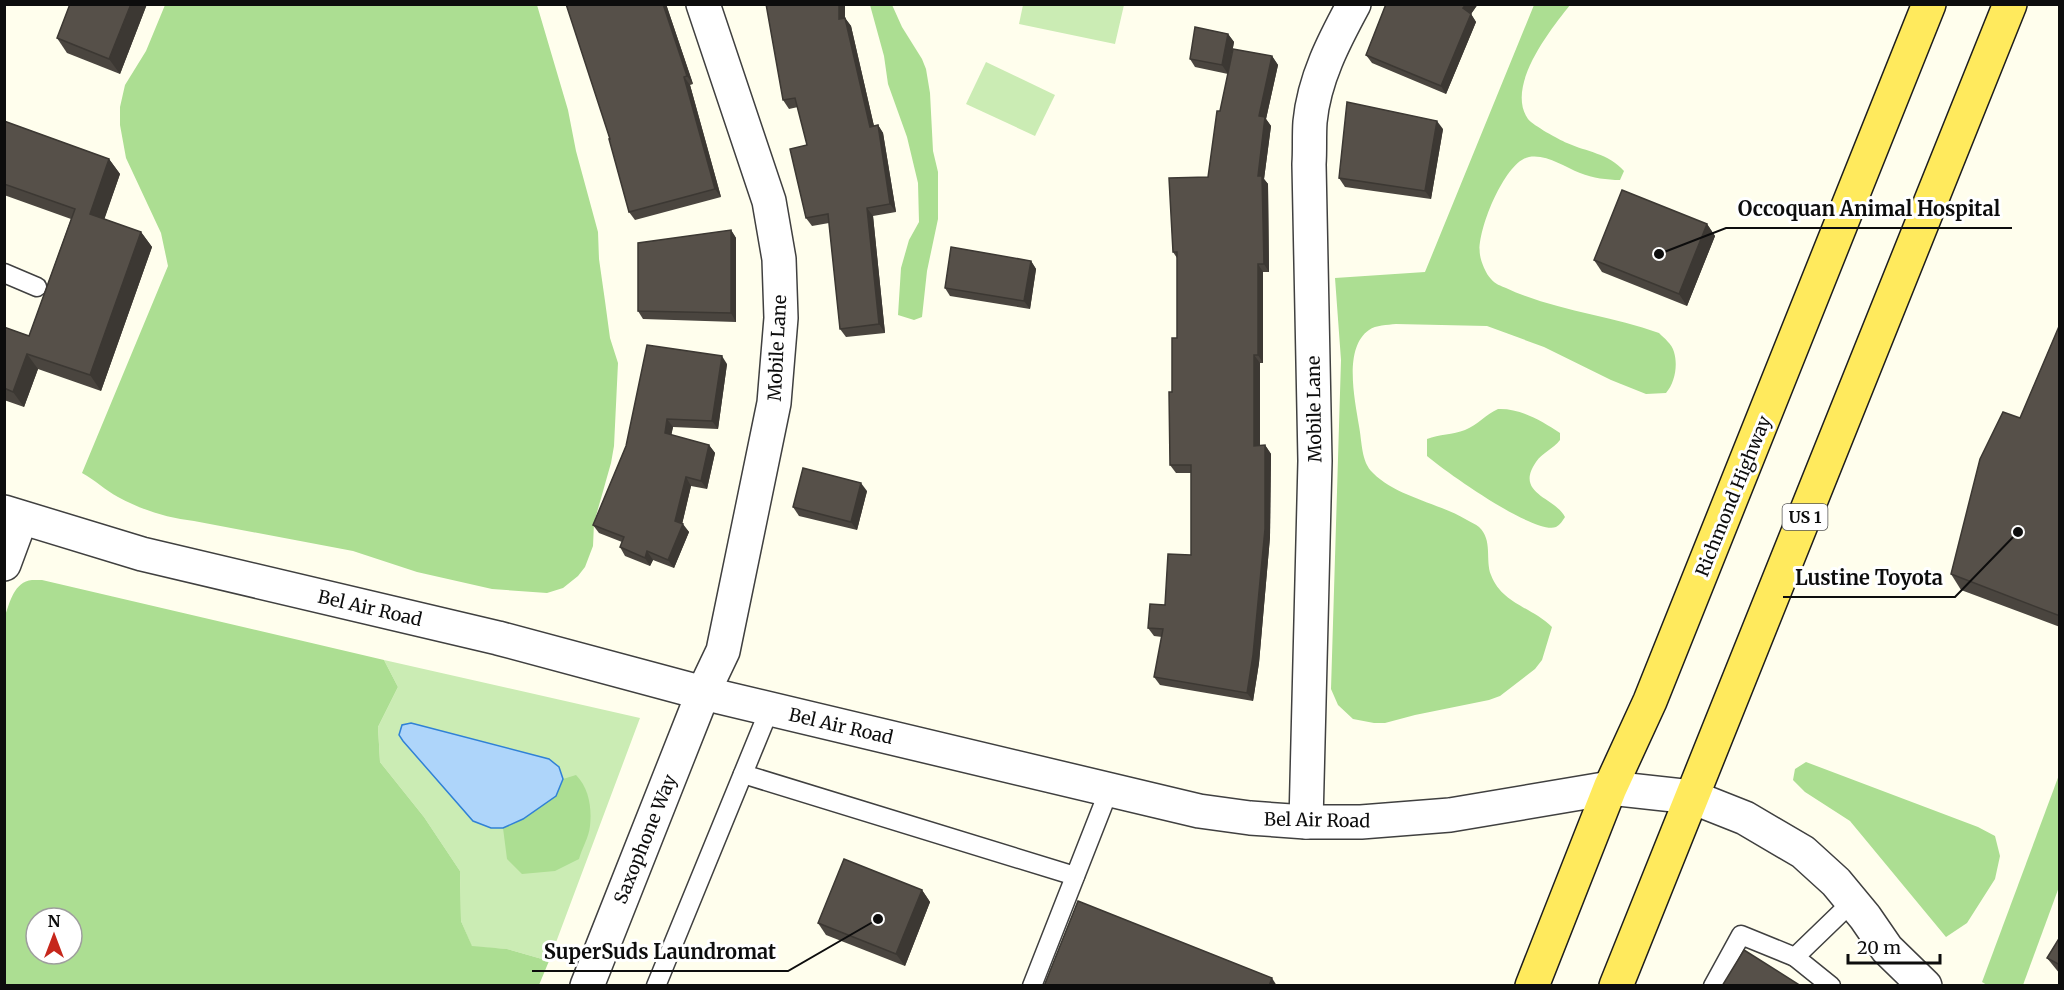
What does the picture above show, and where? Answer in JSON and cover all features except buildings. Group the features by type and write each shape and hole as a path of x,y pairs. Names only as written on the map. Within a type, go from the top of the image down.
{"main road":[{"name":"Richmond Highway","path":"1532,986 1610,788 1650,701 1929,4"},
{"name":"US 1","path":"1616,986 1692,797 1997,13"}],"street":[{"name":"Mobile Lane","path":"703,4 769,201 779,259 782,318 774,403 726,640 703,693"},
{"name":"Mobile Lane","path":"1306,822 1315,461 1310,120 1319,78 1332,45 1354,4"},
{"name":"Bel Air Road","path":"13,515 142,554 498,638 703,693 1199,811 1306,822 1377,822 1450,815 1610,788 1692,797 1745,818 1803,852 1836,882 1887,949 1925,986"},
{"path":"4,564 13,515"},
{"name":"Saxophone Way","path":"587,986 703,693"}],"lane":[{"path":"4,273 37,286"},
{"path":"656,986 770,708"},
{"path":"743,774 1075,876"},
{"path":"1032,986 1109,790"},
{"path":"1795,957 1853,902"},
{"path":"1713,986 1741,935 1795,957 1831,986"}],"green space":[{"path":"1023,4 1124,5 1115,44 1019,24"},
{"path":"165,5 537,5 568,110 576,151 598,232 599,259 610,338 618,363 614,446 594,523 593,546 585,567 563,588 547,593 492,589 417,572 353,551 164,516 118,497 82,473 168,266 161,233 126,158 120,125 120,107 125,85 146,51"},
{"path":"870,5 892,5 902,27 922,59 930,93 933,151 938,172 938,219 927,271 922,317 914,320 898,315 901,268 909,240 919,222 918,183 907,137 888,84 884,56"},
{"path":"1534,5 1570,5 1542,43 1526,75 1522,91 1522,106 1528,119 1563,141 1611,160 1624,171 1620,180 1610,180 1585,175 1542,157 1529,157 1520,161 1502,184 1487,215 1480,244 1483,264 1487,274 1494,282 1525,296 1659,333 1670,344 1674,352 1676,362 1674,379 1666,393 1646,394 1611,380 1544,347 1487,326 1396,324 1372,328 1361,338 1353,361 1353,375 1363,451 1369,468 1394,488 1456,514 1479,527 1486,538 1489,569 1496,585 1510,599 1552,627 1542,660 1535,669 1500,696 1385,723 1353,719 1338,705 1331,689 1341,360 1335,278 1425,272"},
{"path":"986,62 1055,95 1035,136 966,104"},
{"path":"1498,409 1523,413 1560,433 1560,440 1536,462 1530,481 1538,494 1553,504 1565,517 1556,527 1545,527 1529,522 1470,488 1427,456 1427,439 1465,430"},
{"path":"32,580 42,580 384,660 398,687 378,727 380,762 424,817 460,871 461,921 472,946 507,949 549,961 539,985 5,985 5,616 11,599 21,584"},
{"path":"384,660 640,718 549,961 507,949 472,947 461,921 460,871 424,817 380,762 378,727 398,687"},
{"path":"1806,762 1978,827 1995,836 2000,856 1995,879 1967,923 1946,937 1850,821 1805,792 1793,780 1795,769"},
{"path":"576,775 587,792 591,819 579,859 555,871 522,874 507,859 503,828 523,819 556,796 563,779"},
{"path":"2059,775 2059,887 2023,985 1987,985 1982,982"}],"water":[{"path":"411,723 549,759 559,767 563,779 556,796 523,819 503,828 491,828 473,821 399,735 402,725"}],"place":[{"name":"Occoquan Animal Hospital","path":"1659,254"},
{"name":"Lustine Toyota","path":"2018,532"},
{"name":"SuperSuds Laundromat","path":"878,919"}]}
